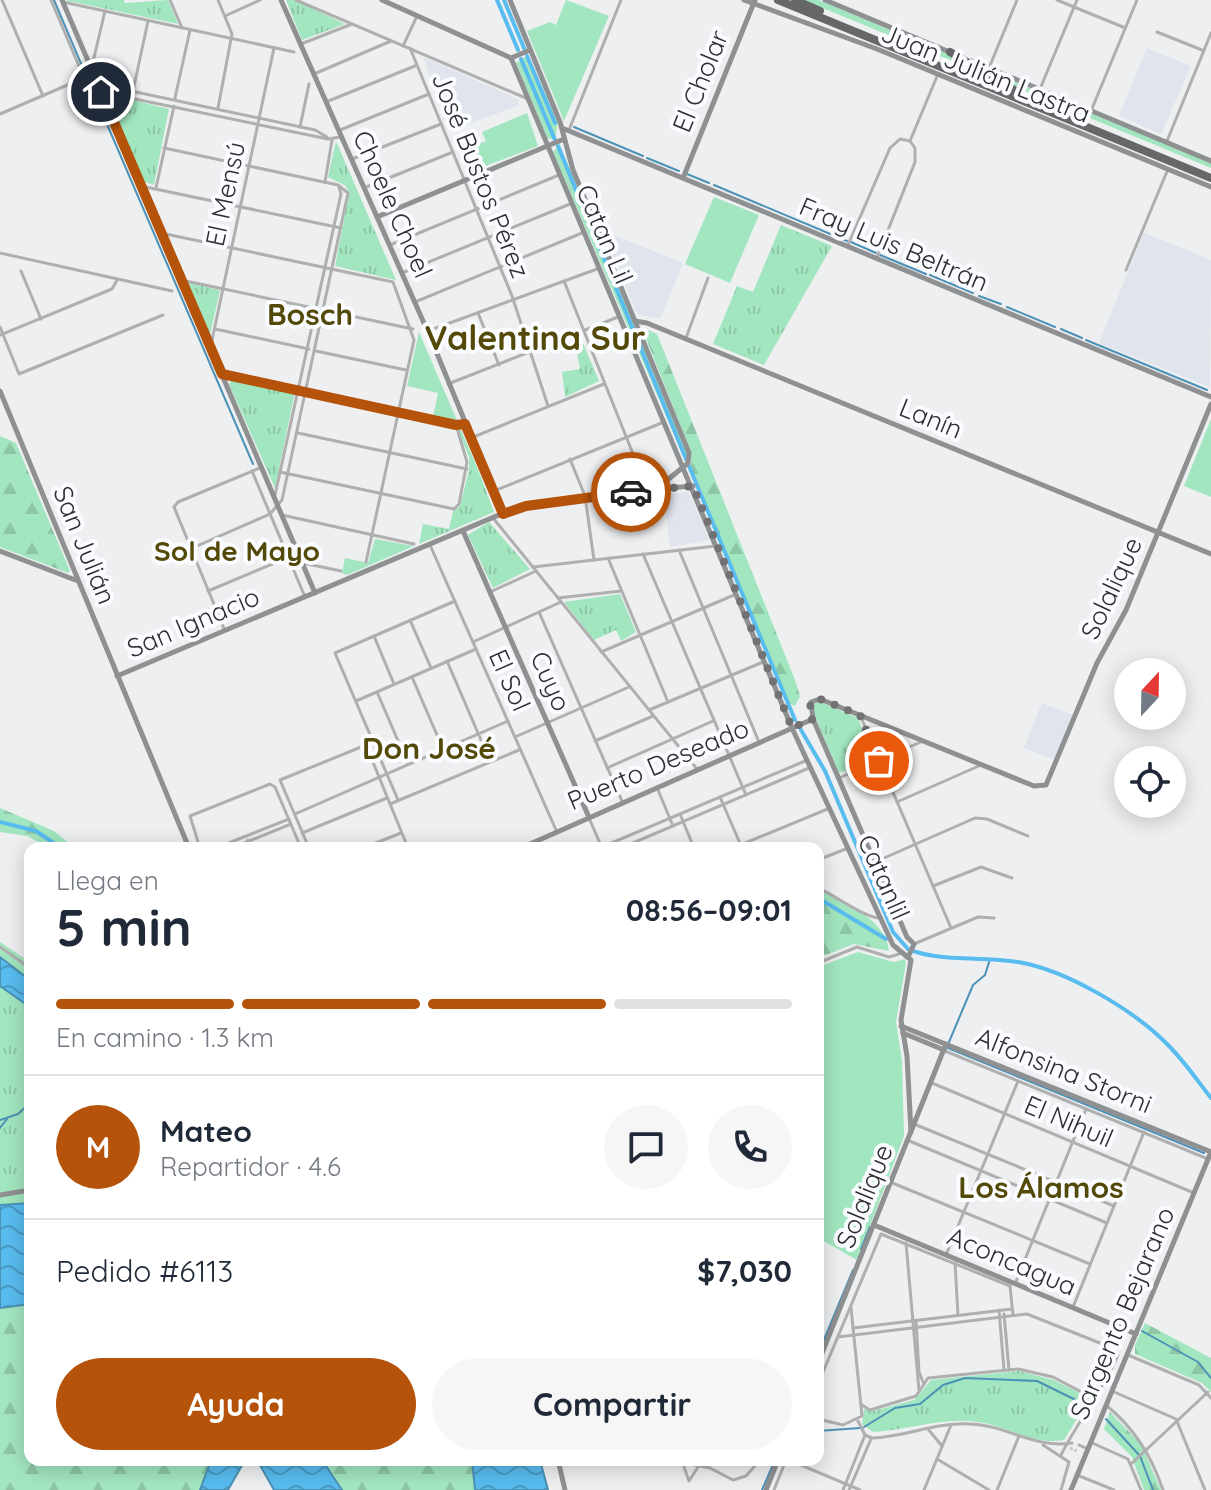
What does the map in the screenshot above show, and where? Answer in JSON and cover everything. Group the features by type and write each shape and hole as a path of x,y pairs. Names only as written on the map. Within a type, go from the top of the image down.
{"highway":[{"path":"778,0 1211,175"},
{"path":"795,0 1211,175"},
{"path":"950,52 1021,94"}],"street":[{"path":"1,0 43,96"},
{"path":"51,0 84,78"},
{"path":"170,0 182,28"},
{"path":"218,0 232,39 218,109"},
{"path":"225,16 260,0"},
{"name":"Choele Choel","path":"281,0 428,331 503,514"},
{"path":"296,0 528,99"},
{"path":"382,0 511,58 530,50"},
{"path":"510,0 565,129"},
{"path":"621,0 565,129 564,139 689,453 684,467"},
{"name":"Juan Julián Lastra","path":"744,0 938,74 1211,187"},
{"path":"825,0 1211,161"},
{"path":"989,68 1017,0"},
{"path":"1057,0 1125,28"},
{"path":"1040,89 1077,0"},
{"path":"1091,111 1137,0"},
{"path":"63,1 294,52"},
{"path":"63,1 315,593"},
{"name":"El Cholar","path":"683,178 754,2"},
{"path":"0,105 2,113 84,78 92,71 105,11"},
{"path":"403,46 417,15"},
{"path":"132,91 148,21"},
{"path":"301,44 352,24"},
{"path":"156,188 190,30"},
{"path":"1157,32 1204,51"},
{"path":"1166,142 1211,33"},
{"path":"314,74 392,41"},
{"name":"El Mensú","path":"210,347 274,48"},
{"name":"José Bustos Pérez","path":"410,48 513,300 548,406"},
{"name":"Catan Lil","path":"511,58 597,269 684,467"},
{"path":"326,102 417,65"},
{"path":"910,141 938,74"},
{"path":"98,84 318,130 331,140"},
{"path":"300,127 309,84"},
{"path":"101,92 331,140 429,94"},
{"path":"352,159 441,124"},
{"name":"Fray Luis Beltrán","path":"565,129 1211,397"},
{"path":"377,217 564,139"},
{"path":"847,246 890,148 900,139 910,141 915,148 915,159 877,258"},
{"path":"325,182 331,140"},
{"path":"164,148 336,184 347,191 306,392 278,506 270,514 190,549"},
{"path":"364,188 453,152"},
{"path":"1126,270 1168,169"},
{"path":"390,245 559,175"},
{"path":"275,498 341,191 336,184"},
{"path":"141,186 341,228"},
{"path":"402,273 570,204"},
{"path":"161,233 332,269"},
{"path":"415,302 582,233"},
{"path":"0,253 172,291"},
{"name":"Choele Choel","path":"332,269 393,282 415,335 408,370"},
{"path":"428,331 597,269"},
{"path":"21,271 41,319"},
{"path":"686,339 708,278"},
{"path":"1,336 112,289 117,279"},
{"path":"181,280 413,329"},
{"path":"564,281 647,489"},
{"path":"478,313 499,365"},
{"path":"0,327 1,336 19,374 163,315"},
{"path":"448,384 618,317"},
{"name":"Lanín","path":"635,321 686,339 1211,554"},
{"path":"215,329 408,370 366,562"},
{"path":"222,374 456,425 465,424"},
{"path":"471,438 604,384"},
{"name":"San Julián","path":"0,391 186,842"},
{"name":"Solalique","path":"982,765 1044,787 1158,532 1211,404"},
{"path":"494,491 665,421"},
{"path":"280,472 456,508 467,469 466,454 456,425"},
{"path":"297,433 467,469"},
{"path":"569,459 585,498 594,560"},
{"path":"225,631 174,505 262,467"},
{"name":"Catanlil","path":"684,467 792,728 899,954 911,961 902,1029 911,1132"},
{"name":"San Ignacio","path":"647,489 665,482 684,467"},
{"path":"252,471 305,597"},
{"name":"San Ignacio","path":"117,676 521,507 647,489 693,486"},
{"path":"282,515 414,544"},
{"path":"493,518 697,769"},
{"name":"Cuyo","path":"463,531 599,842"},
{"name":"El Sol","path":"430,545 556,830"},
{"path":"490,592 534,569 717,546"},
{"path":"679,550 759,742"},
{"path":"0,551 79,582"},
{"path":"643,554 746,795"},
{"path":"208,591 289,557"},
{"path":"608,558 668,702"},
{"path":"303,563 341,571"},
{"path":"473,642 559,600 622,591"},
{"path":"601,652 737,594"},
{"path":"398,800 335,653 455,601"},
{"path":"539,612 622,801"},
{"path":"410,620 431,668"},
{"path":"374,636 395,684"},
{"path":"356,701 476,649"},
{"path":"447,661 490,762"},
{"path":"649,710 765,661"},
{"path":"412,677 443,749"},
{"path":"515,737 630,686"},
{"path":"377,692 408,764"},
{"path":"914,944 907,937 809,707 812,701 820,699 982,765"},
{"path":"860,715 951,928"},
{"path":"595,741 653,716"},
{"name":"Puerto Deseado","path":"533,842 813,719"},
{"path":"607,768 714,720"},
{"path":"295,814 508,721"},
{"path":"839,778 923,741"},
{"path":"306,842 280,780 366,745 406,842"},
{"path":"390,804 520,749"},
{"path":"615,842 808,759"},
{"path":"897,802 982,765"},
{"path":"635,842 812,767"},
{"path":"198,842 189,819 272,784 298,842"},
{"path":"656,787 673,826"},
{"path":"302,833 388,797"},
{"path":"720,797 739,842"},
{"path":"750,842 830,808"},
{"path":"680,814 691,842"},
{"path":"875,862 979,818 1028,836"},
{"path":"231,842 290,822"},
{"path":"246,836 248,841 290,822"},
{"path":"379,842 402,833"},
{"path":"824,857 848,847"},
{"path":"933,886 981,867 1012,878"},
{"path":"824,891 846,900 870,918 881,918"},
{"path":"908,957 914,944 978,917 994,918"},
{"path":"0,947 24,964"},
{"path":"824,961 857,947 891,957 899,954"},
{"name":"Alfonsina Storni","path":"902,1029 1210,1154"},
{"name":"Solalique","path":"824,1348 945,1047"},
{"name":"Alfonsina Storni","path":"945,1047 1144,1132 1210,1154"},
{"path":"946,1255 1018,1080"},
{"name":"El Nihuil","path":"931,1082 1194,1193"},
{"path":"1015,1284 1086,1108"},
{"path":"914,1124 1114,1206"},
{"path":"1073,1308 1144,1132"},
{"path":"907,1140 1107,1223"},
{"name":"Sargento Bejarano","path":"1071,1490 1210,1154"},
{"path":"890,1182 1090,1264"},
{"path":"0,1195 24,1191"},
{"name":"Aconcagua","path":"874,1225 1136,1334"},
{"path":"824,1370 879,1236 884,1234 1010,1286 1013,1315"},
{"path":"862,1405 872,1409 914,1397 923,1382 919,1372 906,1243"},
{"path":"955,1263 959,1315"},
{"path":"851,1305 862,1405 858,1421 865,1435 872,1438 951,1425 983,1425 1040,1443 1061,1455 1070,1468 1061,1490"},
{"path":"853,1328 1012,1309"},
{"path":"1002,1310 1006,1370"},
{"path":"838,1337 1002,1316 1035,1316 1117,1352 1102,1392 1093,1398 1070,1445 1061,1455"},
{"path":"914,1327 920,1390"},
{"path":"1127,1354 1208,1392 1211,1398"},
{"path":"923,1382 958,1373 1006,1370 1048,1376 1093,1398"},
{"path":"1112,1391 1178,1421 1205,1490"},
{"path":"1131,1464 1208,1392"},
{"path":"1106,1405 1126,1423 1148,1451 1163,1490"},
{"path":"824,1420 843,1425 858,1421"},
{"path":"924,1490 951,1425"},
{"path":"928,1429 942,1446"},
{"path":"843,1490 865,1435"},
{"path":"997,1490 1019,1436"},
{"path":"850,1488 872,1438"},
{"path":"1040,1443 1070,1445"},
{"path":"1079,1445 1131,1464 1141,1490"},
{"path":"1077,1451 1088,1449"},
{"path":"937,1459 989,1490"},
{"path":"559,1466 565,1490"},
{"path":"682,1466 689,1481"},
{"path":"687,1489 699,1466 736,1480 755,1466"},
{"path":"766,1490 776,1466"},
{"path":"774,1490 785,1466"},
{"path":"802,1466 860,1490"},
{"path":"1077,1475 1114,1490"}],"shaded area":[{"path":"1147,48 1191,66 1161,134 1119,116"},
{"path":"423,57 518,99 519,105 450,131"},
{"path":"603,231 683,263 660,319 637,314"},
{"path":"1144,233 1211,260 1210,387 1099,343"},
{"path":"689,492 709,540 670,547 664,495"},
{"path":"1042,703 1073,715 1055,760 1024,748"}],"green space":[{"path":"64,0 124,0 125,3 168,0 178,24"},
{"path":"286,0 295,0 345,24 302,40"},
{"path":"566,0 609,16 564,121 527,31 550,22 556,25"},
{"path":"803,0 819,0 952,56 991,77"},
{"path":"528,55 558,122 555,140 547,138 516,63"},
{"path":"971,64 1211,163 1211,168 1015,87"},
{"path":"112,95 169,109 154,185 142,181 108,101"},
{"path":"527,113 538,146 467,173 460,151 486,141 482,132"},
{"path":"336,141 396,280 335,266 349,193 346,186 328,177"},
{"path":"560,145 687,453 685,460 553,152"},
{"path":"714,197 759,215 730,283 685,264"},
{"path":"781,225 832,246 764,365 713,344 737,286 753,292"},
{"path":"190,283 220,290 210,335 187,285"},
{"path":"648,330 657,334 795,680 800,696 795,706 789,703 691,469 691,452 645,336"},
{"path":"419,332 479,472 469,470 469,457 456,426 433,417 438,393 407,386"},
{"path":"580,336 599,381 565,397 562,372 580,369 574,337"},
{"path":"234,378 295,392 275,488 229,384"},
{"path":"1211,419 1211,497 1184,486"},
{"path":"0,436 16,443 70,571 68,573 0,547"},
{"path":"469,470 479,472 494,512 419,544 423,524 449,529 453,511 460,506"},
{"path":"489,522 530,569 493,588 468,535"},
{"path":"375,539 414,546 347,575 342,573 345,558 368,563"},
{"path":"620,594 636,632 621,641 616,630 594,640 564,602"},
{"path":"820,702 858,718 874,761 839,773 813,711 815,703"},
{"path":"0,808 54,831 68,842 38,842 27,836 0,832"},
{"path":"824,893 872,921 881,930 889,951 854,944 824,956"},
{"path":"0,942 24,958 24,1203 0,1205"},
{"path":"858,952 894,962 905,959 906,963 896,1022 902,1061 904,1136 857,1260 824,1241 824,965"},
{"path":"24,1305 24,1466 209,1466 200,1490 0,1490 0,1308"},
{"path":"1145,1323 1211,1358 1211,1392 1202,1383 1135,1354 1135,1345"},
{"path":"1019,1371 1054,1380 1090,1398 1064,1440 1031,1438 978,1422 939,1422 873,1432 862,1424 864,1409 873,1411 914,1400 931,1380"},
{"path":"1110,1412 1141,1444 1161,1490 1144,1490 1132,1457 1104,1429"},
{"path":"326,1466 473,1466 475,1490 342,1490"}],"water":[{"path":"0,957 24,975 24,1003 0,986"},
{"path":"24,1203 24,1305 0,1308 0,1205"},
{"path":"209,1466 242,1466 228,1490 200,1490"},
{"path":"260,1466 326,1466 342,1490 274,1490"},
{"path":"473,1466 542,1466 548,1490 475,1490"}],"waterway":[{"path":"54,0 85,73"},
{"path":"497,0 518,50"},
{"path":"504,0 524,48"},
{"path":"527,56 555,123"},
{"path":"521,59 555,140"},
{"path":"88,80 253,464"},
{"path":"574,127 643,156"},
{"path":"558,146 686,459"},
{"path":"647,158 679,171"},
{"path":"687,174 709,183"},
{"path":"714,185 847,241"},
{"path":"851,242 876,253"},
{"path":"880,255 926,274"},
{"path":"930,275 973,293"},
{"path":"979,296 1001,304"},
{"path":"1007,307 1055,327"},
{"path":"1061,329 1082,338"},
{"path":"1086,340 1207,390"},
{"path":"689,466 795,720"},
{"path":"801,730 825,771 893,932 908,949"},
{"path":"0,822 36,831 52,842"},
{"path":"824,902 886,939"},
{"path":"913,951 938,957 1018,962 1037,966 1078,983 1118,1005 1154,1032 1180,1058 1211,1098"},
{"path":"949,1042 973,985 985,975 990,959"},
{"path":"948,1048 1204,1153"},
{"path":"0,1120 24,1108"},
{"path":"0,1128 7,1119"},
{"path":"861,1249 870,1227"},
{"path":"824,1340 853,1270"},
{"path":"1142,1331 1198,1362 1211,1378"},
{"path":"864,1427 895,1408 920,1404 943,1385 965,1378 1037,1381 1086,1405"},
{"path":"1106,1419 1140,1456 1153,1490"},
{"path":"824,1431 860,1428"},
{"path":"762,1490 772,1466"}],"tunnel":[{"path":"1070,1448 1077,1451"}],"way so far":[{"path":"631,492 693,486 792,728 813,719 810,704 820,699 860,715 879,761"}],"district":[{"name":"Bosch","path":"310,314"},
{"name":"Valentina Sur","path":"535,337"},
{"name":"Sol de Mayo","path":"237,550"},
{"name":"Don José","path":"429,748"},
{"name":"Los Álamos","path":"1041,1187"}],"route":[{"path":"101,92 222,374 458,426 465,424 503,514 526,506 631,492"}]}
